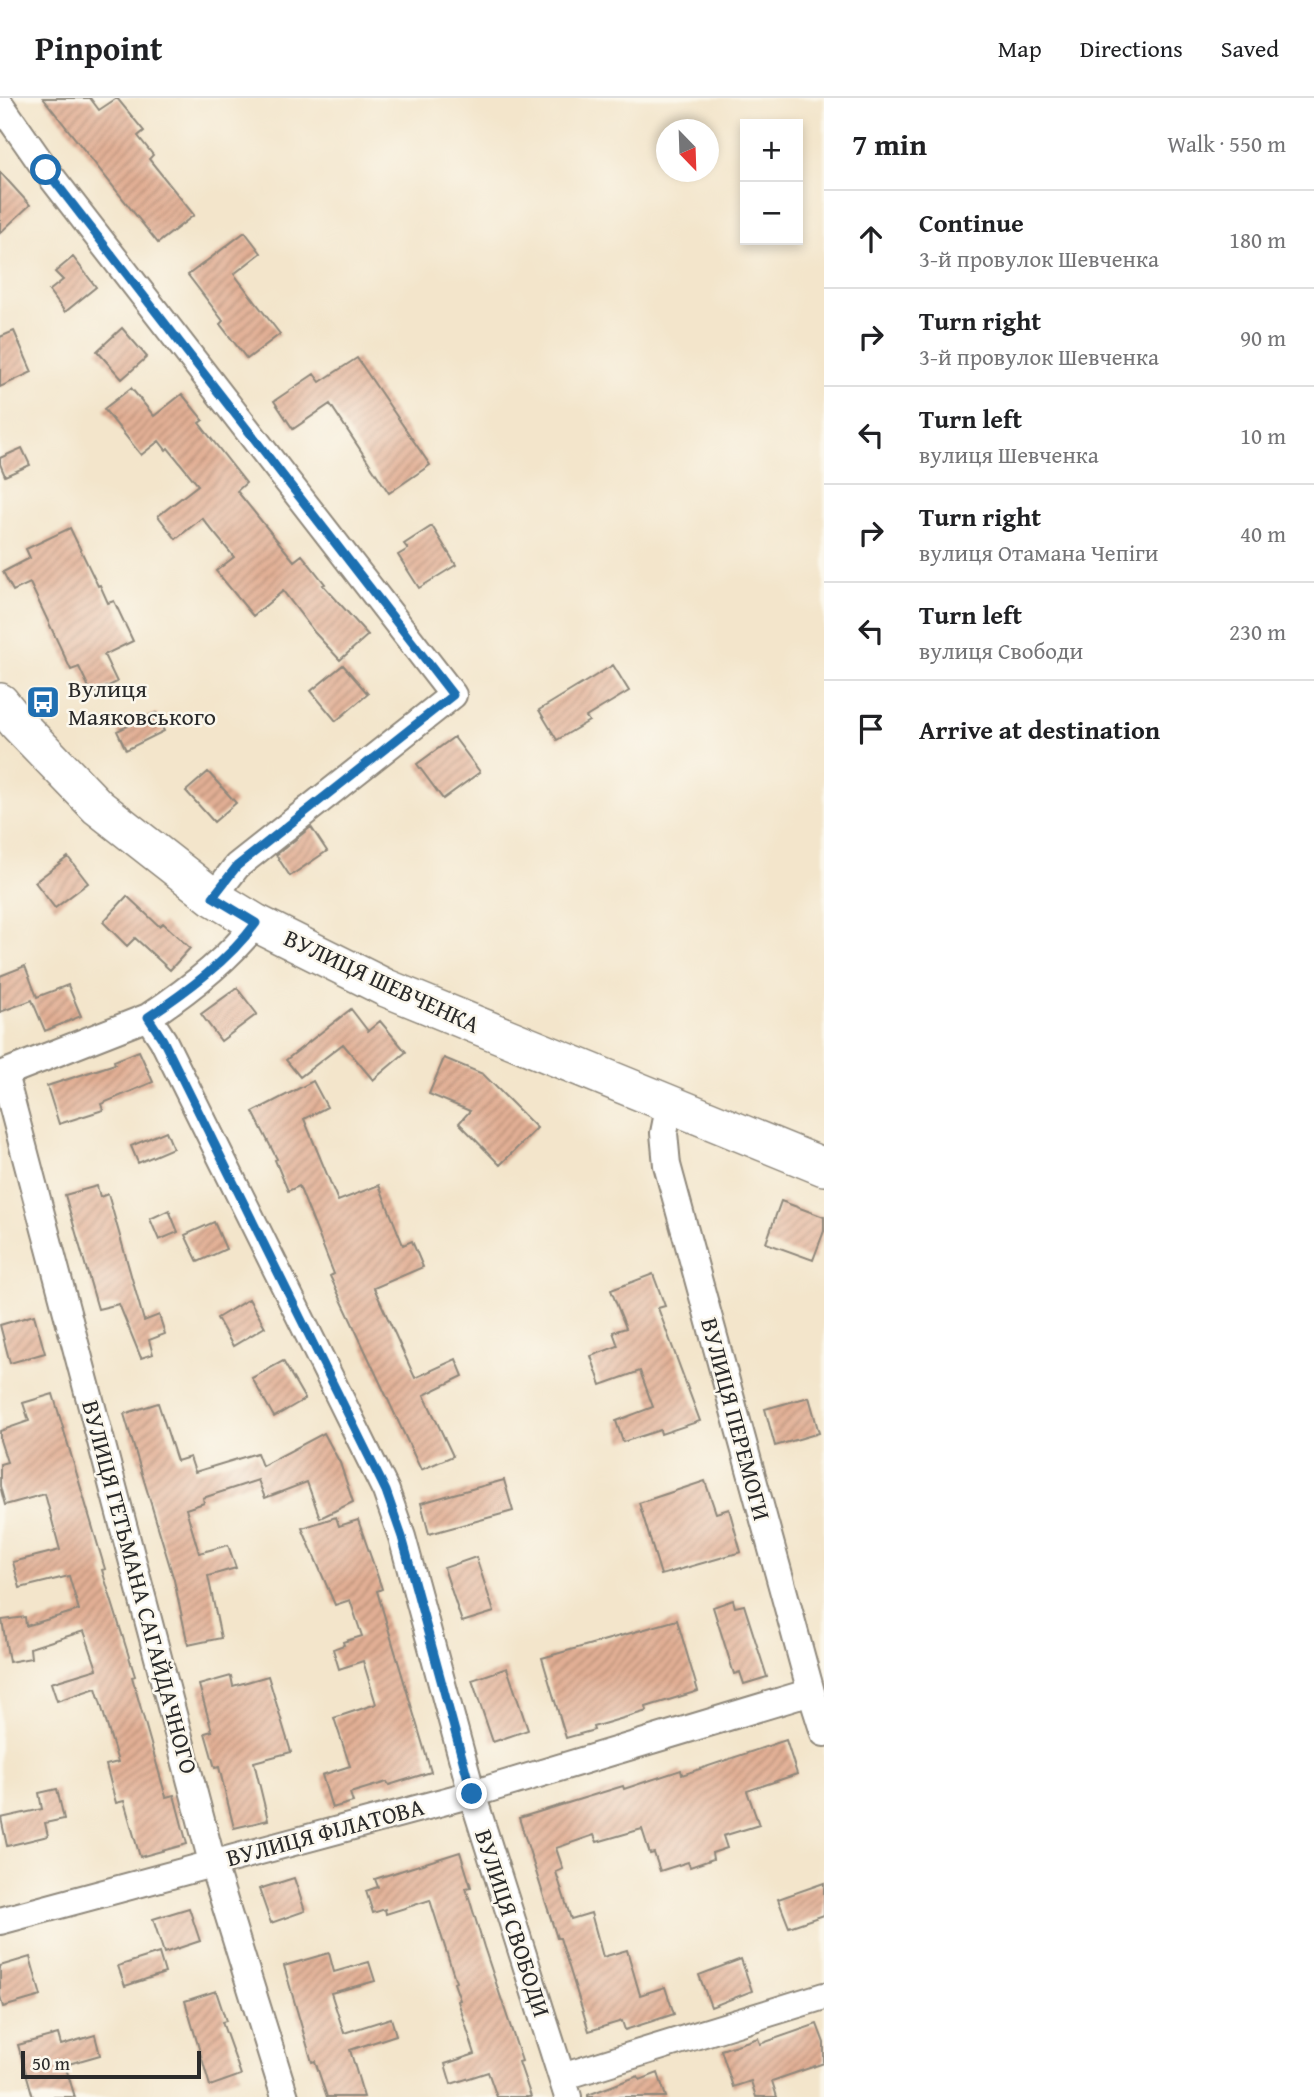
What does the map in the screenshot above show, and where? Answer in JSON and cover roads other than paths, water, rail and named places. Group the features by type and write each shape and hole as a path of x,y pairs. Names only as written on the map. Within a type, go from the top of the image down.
{"main road":[{"name":"ВУЛИЦЯ ШЕВЧЕНКА","path":"0,702 98,807 213,897 256,923 386,988 824,1167"}],"street":[{"path":"0,104 54,181 453,695 237,866 213,897"},
{"path":"2,1074 148,1017 230,953 256,923"},
{"name":"ВУЛИЦЯ СВОБОДИ","path":"148,1017 163,1040 386,1491 402,1537 472,1794 565,2087"},
{"name":"ВУЛИЦЯ ГЕТЬМАНА САГАЙДАЧНОГО","path":"2,1074 212,1862 285,2097"},
{"name":"ВУЛИЦЯ ПЕРЕМОГИ","path":"670,1104 664,1133 667,1165 824,1733"},
{"name":"ВУЛИЦЯ ФІЛАТОВА","path":"0,1921 472,1794 811,1692"},
{"path":"565,2087 824,1996"}],"place":[{"name":"Вулиця Маяковського","path":"43,702"}]}
